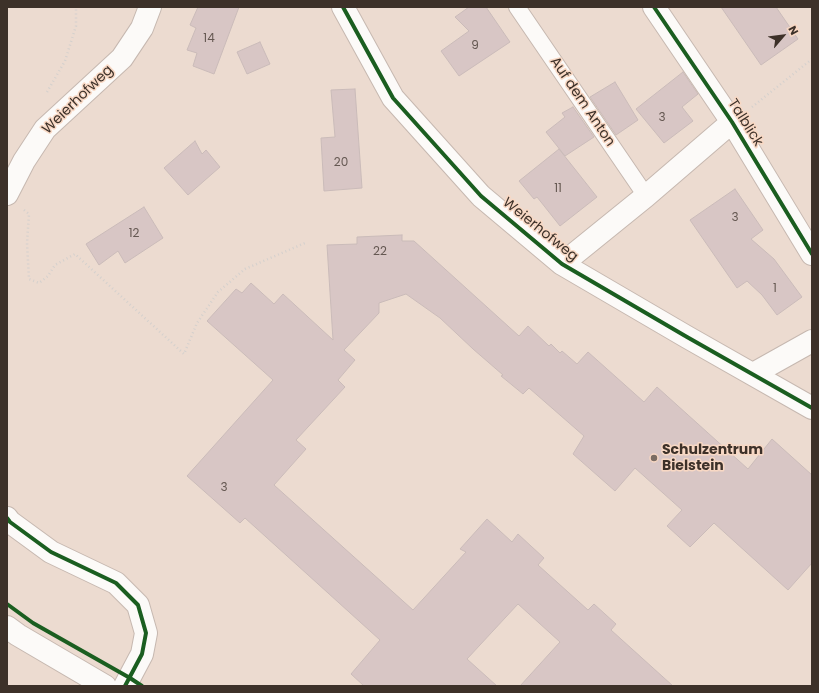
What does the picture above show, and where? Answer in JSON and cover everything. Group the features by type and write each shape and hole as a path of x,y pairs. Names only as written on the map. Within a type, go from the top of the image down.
{"street":[{"name":"Weierhofweg","path":"12,200 24,161 45,129 122,58 142,28 150,7"},
{"name":"Weierhofweg","path":"343,7 393,98 481,196 562,264 812,408"},
{"name":"Talblick","path":"654,7 732,122 812,254"},
{"path":"562,264 646,196 732,122"},
{"path":"754,374 812,341"},
{"path":"7,518 10,522 51,552 116,583 138,605 146,633 142,654 125,686"},
{"path":"7,626 18,635 105,686"}],"lane":[{"name":"Auf dem Anton","path":"517,7 646,196"}],"path":[{"path":"45,94 64,61 76,26 76,7"},
{"path":"732,122 812,58"},
{"path":"12,200 29,214 27,243 29,279 39,283 48,276 55,265 75,254 184,354 197,323 218,292 245,269 305,243"}],"building":[{"path":"198,7 239,7 214,74 193,66 197,53 187,50 196,28 190,25"},
{"path":"469,7 486,7 510,42 459,76 441,51 469,31 455,17"},
{"path":"721,7 776,7 798,39 761,65"},
{"path":"260,42 270,64 247,74 237,52"},
{"path":"683,72 698,94 682,107 693,121 664,143 636,109"},
{"path":"615,82 638,120 616,135 590,97"},
{"path":"355,89 362,188 324,191 321,138 335,137 331,90"},
{"path":"573,107 594,137 565,156 546,132 565,117 562,113"},
{"path":"195,141 202,154 206,150 220,167 188,195 164,168"},
{"path":"559,149 597,197 560,226 537,197 534,199 519,181"},
{"path":"735,189 763,230 751,239 774,259 802,297 777,315 762,295 747,281 737,288 690,220"},
{"path":"144,207 163,238 125,263 118,251 99,265 86,244"},
{"name":"Schulzentrum Bielstein","path":"402,235 402,241 414,241 519,336 528,326 549,346 551,344 560,353 562,351 577,364 588,352 644,402 657,387 748,469 772,439 812,475 812,563 788,590 714,523 690,547 667,526 682,510 635,468 615,491 573,454 584,436 529,388 523,394 501,376 503,375 440,318 406,294 379,303 379,313 344,350 355,360 338,380 345,387 296,440 306,449 274,485 413,610 466,552 460,549 487,519 512,542 518,534 544,558 538,565 588,610 594,604 616,624 611,630 673,686 520,686 560,642 518,604 467,659 497,686 364,686 351,674 380,640 245,518 240,523 187,476 273,380 207,321 236,289 242,293 251,283 274,304 283,294 333,340 327,245 357,244 357,237"}],"cycle path":[{"path":"343,7 393,98 481,196 562,264 812,408"},
{"path":"654,7 732,122 812,254"},
{"path":"7,518 10,522 51,552 116,583 138,605 146,633 142,654 125,686"},
{"path":"7,604 33,623 142,686"}],"place":[{"name":"Schulzentrum Bielstein","path":"654,458"}]}
